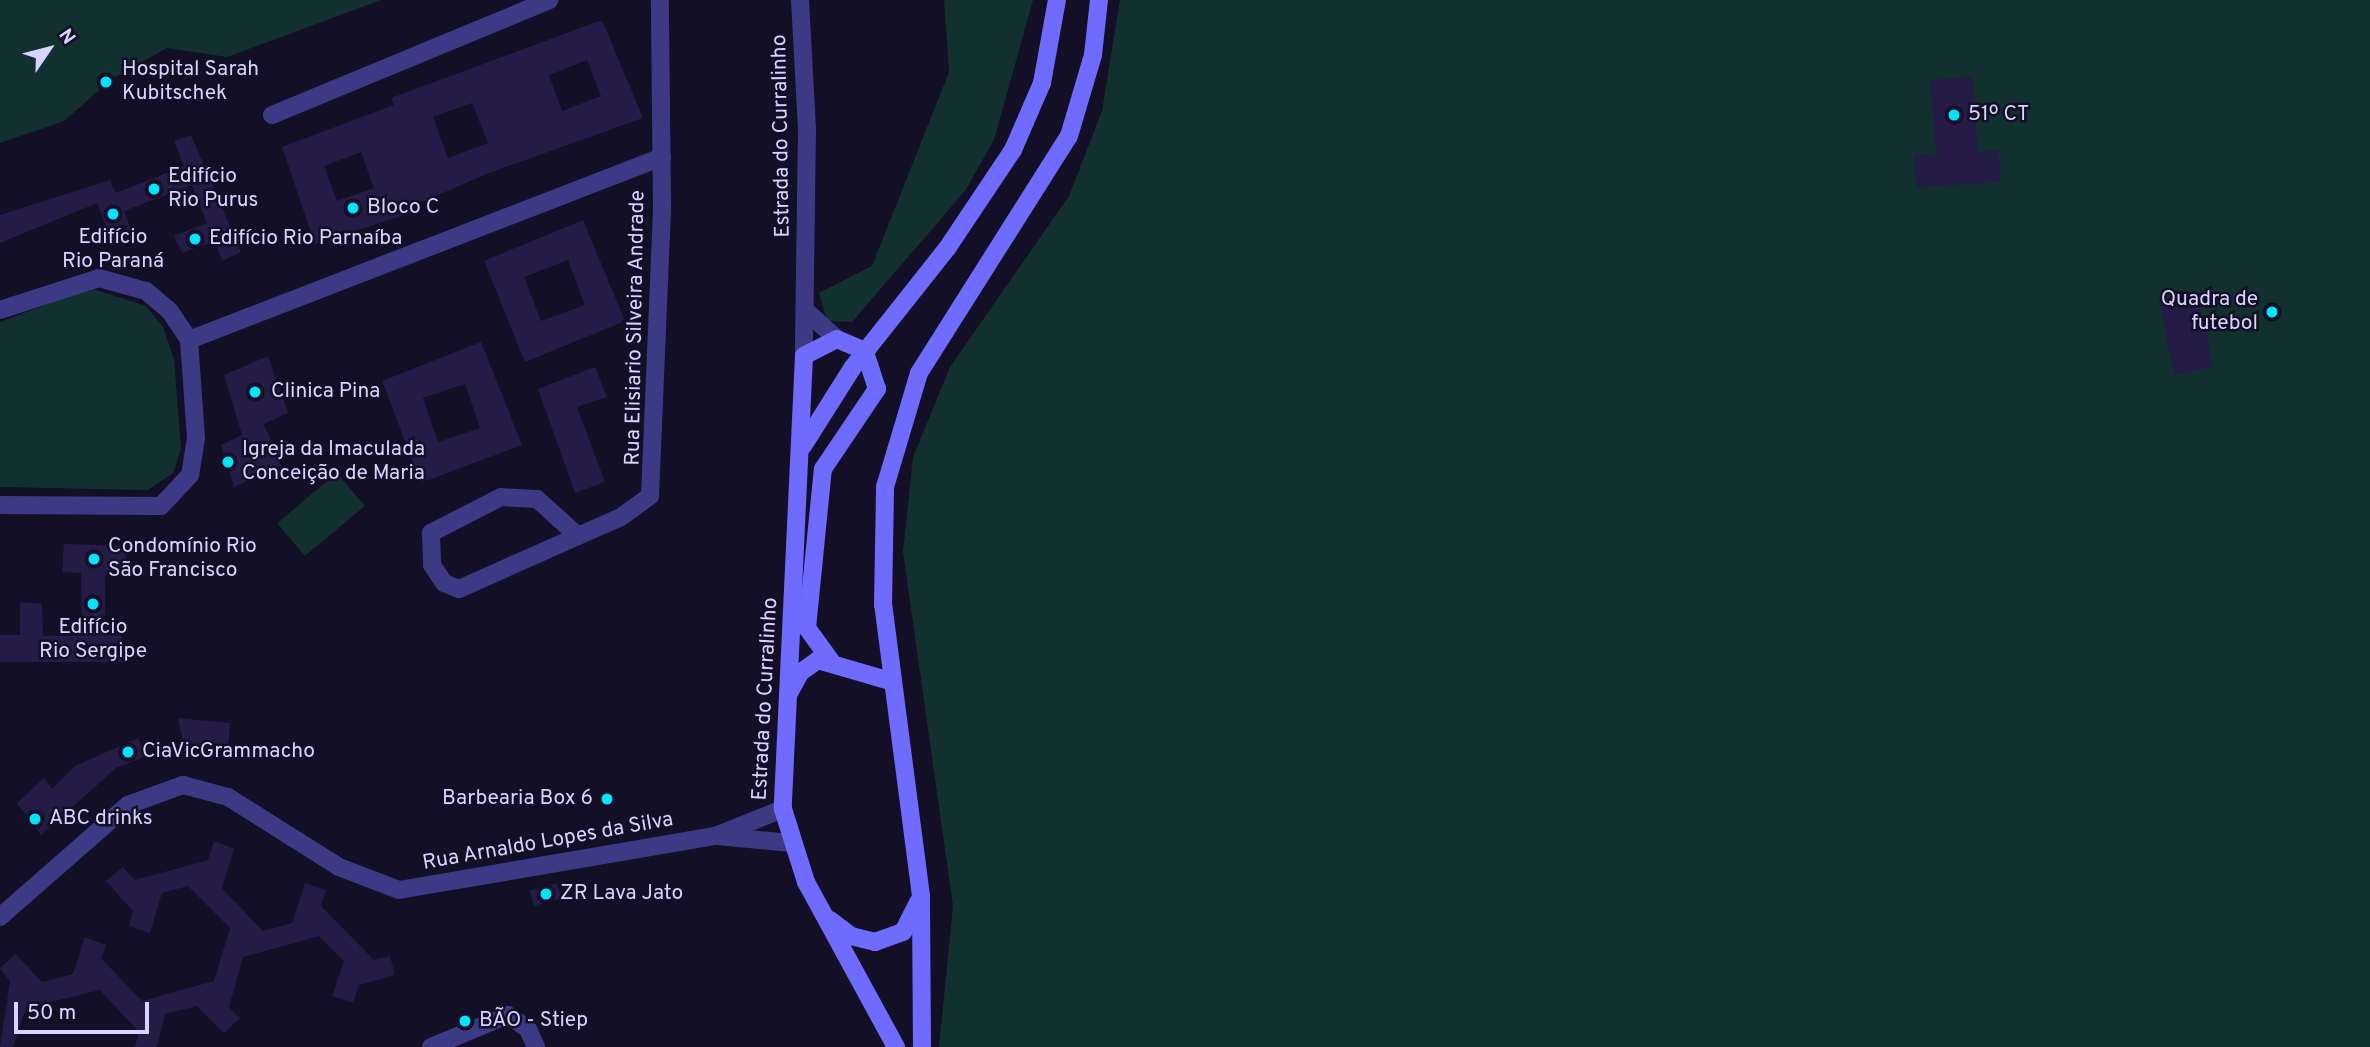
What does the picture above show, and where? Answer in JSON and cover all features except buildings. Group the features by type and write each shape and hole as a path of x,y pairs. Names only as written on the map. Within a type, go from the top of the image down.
{"street":[{"path":"272,115 549,0"},
{"name":"Rua Elisiario Silveira Andrade","path":"578,536 553,509 519,495 444,522 431,533 432,565 444,583 458,589 578,536 640,505 656,476 662,157 660,0"},
{"name":"Estrada do Curralinho","path":"800,0 807,312 785,700 782,809 791,843 822,913 896,1047"},
{"path":"800,453 865,351 948,247 1013,150 1042,83 1057,0"},
{"path":"922,1047 921,896 893,682 881,521 898,425 933,349 1058,158 1086,85 1100,0"},
{"path":"189,340 662,157"},
{"path":"0,310 99,278 146,291 169,310 189,340 195,460 175,497 142,510 0,505"},
{"path":"807,312 837,339 865,351 877,389 823,469 807,628 831,661"},
{"path":"804,356 837,339"},
{"path":"785,700 807,665 831,661 893,682"},
{"name":"Rua Arnaldo Lopes da Silva","path":"0,917 128,805 184,785 228,797 338,867 399,890 715,836 782,809"},
{"name":"Rua Arnaldo Lopes da Silva","path":"715,836 791,843"},
{"path":"822,913 851,936 875,942 903,932 921,896"},
{"path":"443,1044 508,1014 527,1029 536,1047"}],"green space":[{"name":"Hospital Sarah Kubitschek","path":"0,0 381,0 227,57 167,48 113,78 64,121 0,143"},
{"path":"944,0 1033,0 994,140 965,191 852,322 827,321 819,293 872,266 949,72"},
{"path":"1120,0 2370,0 2370,1047 939,1047 953,906 903,552 913,457 950,367 1069,196 1102,111"},
{"path":"90,288 146,306 163,327 174,359 181,448 173,473 148,490 0,487 0,322"},
{"path":"337,473 365,506 305,556 277,523"}],"place":[{"name":"Hospital Sarah Kubitschek","path":"106,82"},
{"name":"51º CT","path":"1954,115"},
{"name":"Edifício Rio Purus","path":"154,189"},
{"name":"Bloco C","path":"353,208"},
{"name":"Edifício Rio Paraná","path":"113,214"},
{"name":"Edifício Rio Parnaíba","path":"195,239"},
{"name":"Quadra de futebol","path":"2272,312"},
{"name":"Clinica Pina","path":"255,392"},
{"name":"Igreja da Imaculada Conceição de Maria","path":"228,462"},
{"name":"Condomínio Rio São Francisco","path":"94,559"},
{"name":"Edifício Rio Sergipe","path":"93,604"},
{"name":"CiaVicGrammacho","path":"128,752"},
{"name":"Barbearia Box 6","path":"607,799"},
{"name":"ABC drinks","path":"35,819"},
{"name":"ZR Lava Jato","path":"546,894"},
{"name":"BÃO - Stiep","path":"465,1021"}]}
